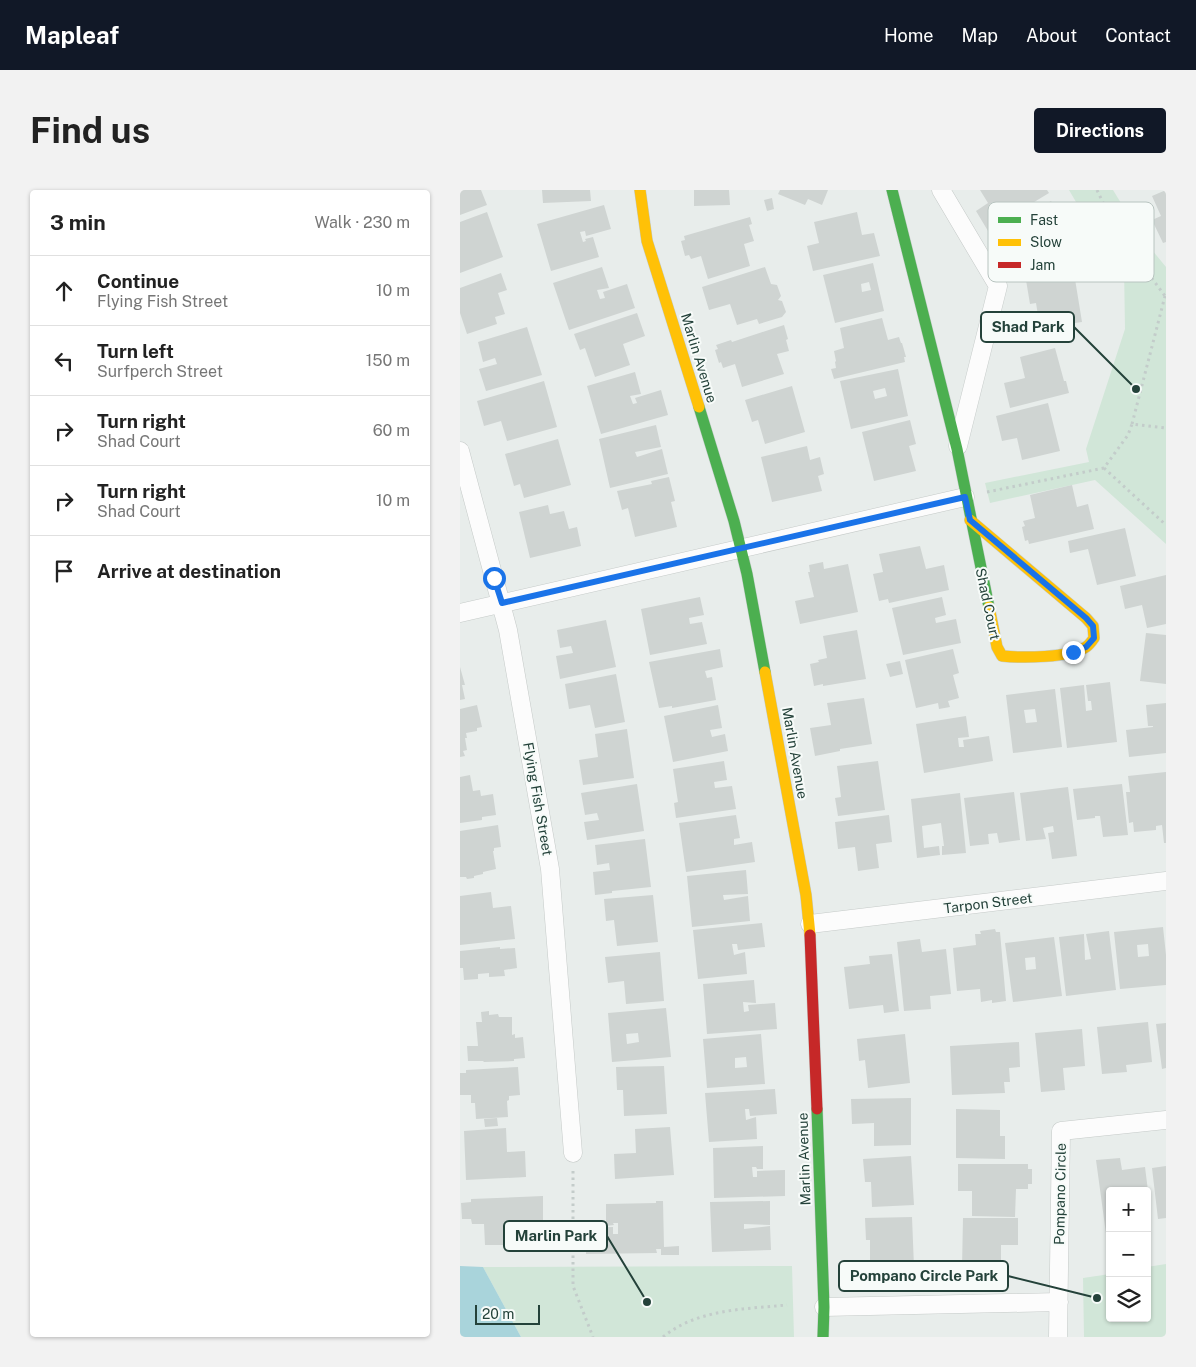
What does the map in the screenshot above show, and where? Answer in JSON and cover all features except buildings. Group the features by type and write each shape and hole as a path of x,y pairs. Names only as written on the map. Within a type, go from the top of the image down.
{"street":[{"name":"Marlin Avenue","path":"640,190 647,241 734,521 747,574 806,894 810,924 824,1307 823,1337"},
{"name":"Shad Court","path":"892,190 957,448 965,497 997,647 1002,656 1016,659 1073,652 1086,647 1094,638 1093,626 1086,618 970,520"},
{"name":"Shad Court","path":"941,190 988,269"},
{"name":"Shad Court","path":"957,448 998,286 996,282"},
{"name":"Flying Fish Street","path":"460,451 502,603 550,869 572,1153"},
{"path":"460,613 965,497"},
{"name":"Tarpon Street","path":"810,924 1166,881"},
{"name":"Pompano Circle","path":"1058,1337 1061,1131 1166,1120"},
{"path":"824,1307 1059,1302"}],"path":[{"path":"1097,190 1103,202"},
{"path":"965,497 1104,468 1128,434 1132,424 1166,296 1154,280"},
{"path":"1132,424 1166,428"},
{"path":"1104,468 1166,525"},
{"path":"572,1153 573,1286 593,1337"},
{"path":"663,1337 675,1327 701,1317 736,1310 787,1305"}],"green space":[{"path":"1069,190 1113,190 1120,202 1076,202"},
{"path":"1154,252 1166,267 1166,544 1095,480 990,503 985,483 1089,462 1086,449 1125,329 1124,282 1154,282"},
{"path":"1166,1264 1166,1337 1084,1337 1083,1278 1106,1275 1106,1322 1151,1322 1151,1266"},
{"path":"792,1266 794,1337 521,1337 483,1267"}],"water":[{"path":"460,1266 483,1267 521,1337 460,1337"}],"traffic: fast":[{"path":"892,190 957,449 989,607"},
{"path":"699,407 734,521 747,574 765,672"},
{"path":"817,1109 824,1307 823,1337"}],"traffic: slow":[{"path":"640,190 647,241 699,407"},
{"path":"970,520 1086,618 1093,626 1094,638 1086,647 1069,653 1033,657 1002,656 997,647 989,607"},
{"path":"765,672 806,895 810,935"}],"traffic: jam":[{"path":"810,935 817,1109"}],"place":[{"name":"Shad Park","path":"1136,389"},
{"name":"Pompano Circle Park","path":"1097,1298"},
{"name":"Marlin Park","path":"647,1302"}],"route":[{"path":"494,578 502,603 965,497 970,520 1093,626 1094,638 1086,647 1073,652"}]}
